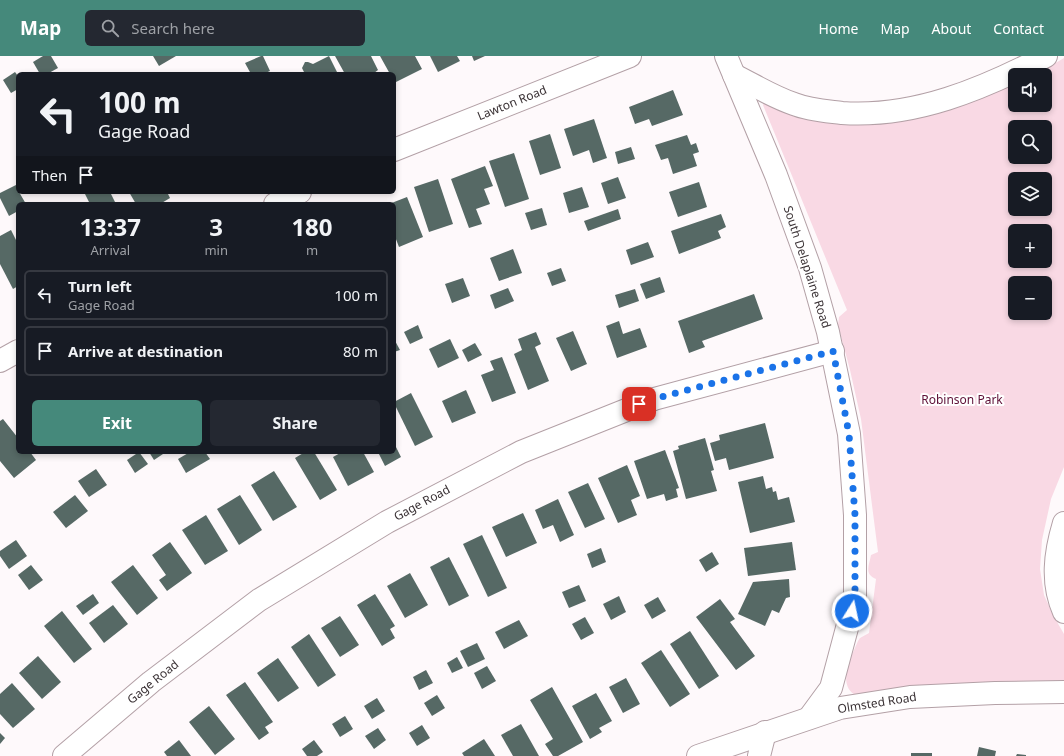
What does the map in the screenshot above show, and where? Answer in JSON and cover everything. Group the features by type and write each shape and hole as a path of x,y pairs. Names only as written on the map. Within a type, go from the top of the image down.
{"street":[{"name":"Lawton Road","path":"396,149 630,56"},
{"path":"730,66 794,104 832,112 856,114 880,113 937,103 999,79 1046,56"},
{"name":"South Delaplaine Road","path":"730,66 776,175 810,268 833,351 849,434 855,515 855,598 831,688 809,718"},
{"path":"279,202 296,194"},
{"name":"Gage Road","path":"64,756 151,682 259,600 387,522 521,452 654,399 833,351"},
{"path":"0,362 16,352"},
{"path":"1064,523 1059,540 1055,580 1059,600 1064,612"},
{"name":"Olmsted Road","path":"698,756 765,732 840,708 910,697 995,693 1064,692"},
{"path":"759,756 765,732"}],"green space":[{"name":"Robinson Park","path":"1064,58 1064,467 1051,499 1042,540 1040,569 1044,595 1064,634 1064,685 854,694 849,689 846,676 852,654 860,638 869,633 876,579 870,575 868,569 871,555 878,552 861,419 838,325 839,317 847,310 763,105 764,103 809,115 1008,83 1008,112 1052,112 1052,68 1047,68"}],"building":[{"path":"43,56 51,56 58,68 51,72 39,72 33,62"},
{"path":"153,56 176,56 159,66"},
{"path":"263,56 270,71 250,72 245,63"},
{"path":"329,56 337,72 304,72 302,68 305,62 313,64"},
{"path":"335,56 371,56 378,70 375,72 344,72"},
{"path":"380,56 415,56 422,69 396,82 396,72 389,72"},
{"path":"430,56 457,56 460,61 438,72"},
{"path":"472,56 485,56 474,61"},
{"path":"15,72 16,90 11,93 3,80"},
{"path":"673,90 683,115 652,126 649,119 635,124 629,107"},
{"path":"594,119 607,158 593,163 589,150 573,156 564,129"},
{"path":"550,134 561,168 540,175 529,141"},
{"path":"687,135 691,145 696,143 699,152 693,154 697,166 673,174 668,158 661,160 655,145"},
{"path":"631,147 635,159 618,164 615,152"},
{"path":"514,153 529,199 505,207 489,161"},
{"path":"485,166 493,186 484,189 490,204 476,209 482,224 469,228 451,179"},
{"path":"618,177 626,198 608,204 601,183"},
{"path":"438,179 453,224 429,232 414,187"},
{"path":"699,182 707,207 678,217 669,192"},
{"path":"16,185 16,194 20,194 25,202 16,202 16,212 9,216 0,198 0,193"},
{"path":"582,187 589,207 569,213 563,193"},
{"path":"85,194 111,194 115,202 89,202"},
{"path":"130,194 168,194 170,198 163,202 135,202"},
{"path":"407,197 423,237 399,247 396,239 396,202 394,202"},
{"path":"542,208 547,225 531,230 525,213"},
{"path":"618,209 621,219 588,231 584,221"},
{"path":"721,214 726,227 718,231 721,238 679,254 671,231"},
{"path":"11,230 16,240 16,287 13,289 0,264 0,236"},
{"path":"648,242 654,257 631,265 626,250"},
{"path":"513,249 522,273 499,281 490,258"},
{"path":"561,268 566,281 552,286 547,273"},
{"path":"660,277 665,292 646,299 640,284"},
{"path":"463,278 470,296 452,303 445,284"},
{"path":"508,288 514,301 495,309 490,295"},
{"path":"635,289 639,301 619,308 615,295"},
{"path":"754,294 763,319 702,341 705,347 689,353 678,321"},
{"path":"619,321 623,334 640,328 647,347 617,358 606,326"},
{"path":"418,325 423,338 410,344 404,332"},
{"path":"573,331 587,364 571,371 556,338"},
{"path":"536,332 541,344 535,347 549,381 528,390 514,354 522,350 518,339"},
{"path":"450,339 459,358 438,368 429,349"},
{"path":"396,343 400,350 396,351"},
{"path":"475,343 482,355 468,362 462,350"},
{"path":"502,357 516,393 492,402 481,375 494,370 490,361"},
{"path":"466,390 476,413 452,423 442,401"},
{"path":"411,393 433,437 415,446 396,407 396,401"},
{"path":"3,419 16,435 16,454 32,454 36,460 14,478 0,461 0,421"},
{"path":"765,423 774,458 729,470 726,458 715,461 710,443 720,440 719,435"},
{"path":"705,438 714,470 711,471 717,491 686,499 673,451 679,449 678,446"},
{"path":"396,447 401,457 385,466 379,454 396,454"},
{"path":"665,450 679,488 676,489 678,497 666,501 664,494 647,499 634,461"},
{"path":"136,454 140,454 148,464 135,473 127,460"},
{"path":"150,454 163,454 154,460"},
{"path":"187,454 206,454 210,459 186,473 178,459"},
{"path":"302,454 315,454 337,490 320,500 295,458"},
{"path":"338,454 364,454 374,472 348,486 333,457"},
{"path":"627,465 640,496 631,500 637,515 618,523 598,478"},
{"path":"96,469 107,485 89,497 78,481"},
{"path":"274,471 297,507 273,521 251,485"},
{"path":"763,476 766,489 772,487 773,492 776,491 778,500 789,497 795,522 750,533 738,482"},
{"path":"588,483 605,519 585,528 568,492"},
{"path":"75,495 88,511 66,528 53,512"},
{"path":"240,495 262,530 239,545 217,509"},
{"path":"558,499 574,535 560,542 553,525 543,529 535,510"},
{"path":"523,513 537,543 506,557 492,527"},
{"path":"206,515 228,551 205,565 182,530"},
{"path":"482,535 507,588 488,597 463,544"},
{"path":"16,540 27,556 9,569 0,556 0,551"},
{"path":"170,542 192,573 167,591 159,580 166,575 152,555"},
{"path":"792,542 796,570 748,576 744,548"},
{"path":"601,548 606,562 592,568 587,554"},
{"path":"712,552 719,564 706,572 699,560"},
{"path":"449,557 469,596 449,606 430,567"},
{"path":"31,565 43,580 29,590 18,575"},
{"path":"133,565 158,598 137,615 111,582"},
{"path":"410,573 428,605 405,618 387,586"},
{"path":"789,579 790,597 786,598 779,613 772,610 765,626 738,614 753,582"},
{"path":"579,585 586,601 569,608 562,592"},
{"path":"93,594 99,603 83,615 76,606"},
{"path":"375,594 395,626 390,629 395,638 382,646 357,605"},
{"path":"619,596 626,612 611,620 603,604"},
{"path":"658,597 666,611 652,619 644,605"},
{"path":"720,599 735,619 730,622 755,656 736,670 696,617"},
{"path":"113,605 128,624 104,643 89,623"},
{"path":"62,611 92,649 74,663 44,626"},
{"path":"340,616 359,645 340,657 321,628"},
{"path":"585,617 594,633 581,640 572,624"},
{"path":"519,620 528,636 504,649 495,632"},
{"path":"690,631 719,676 699,689 670,644"},
{"path":"309,634 336,675 318,687 291,647"},
{"path":"477,643 485,659 468,667 460,651"},
{"path":"661,650 690,694 670,707 641,663"},
{"path":"38,656 61,682 42,699 19,673"},
{"path":"457,657 463,668 452,673 447,663"},
{"path":"278,658 299,688 278,702 257,673"},
{"path":"487,666 496,681 482,689 474,673"},
{"path":"426,670 433,683 419,690 413,677"},
{"path":"626,678 640,704 623,713 609,687"},
{"path":"245,682 273,722 265,727 269,733 259,740 226,695"},
{"path":"12,683 35,709 13,728 0,714 0,694"},
{"path":"552,687 583,742 558,756 553,756 545,744 553,739 530,700"},
{"path":"596,693 612,721 599,728 602,732 590,739 572,706"},
{"path":"437,695 445,708 432,716 424,703"},
{"path":"377,698 385,711 372,719 364,706"},
{"path":"209,706 235,739 215,755 189,722"},
{"path":"345,716 353,729 340,737 332,724"},
{"path":"521,724 539,756 513,756 501,735"},
{"path":"422,725 430,738 417,746 409,733"},
{"path":"378,728 386,740 374,749 365,736"},
{"path":"0,733 5,738 0,744"},
{"path":"484,739 495,756 464,756 462,753"},
{"path":"179,740 191,756 167,756 164,752"},
{"path":"314,740 323,752 317,756 307,756 302,749"},
{"path":"979,747 996,751 995,756 977,756"},
{"path":"911,753 932,753 932,756 911,756"},
{"path":"1017,754 1026,755 1026,756 1016,756"}],"route":[{"path":"639,404 833,351 849,434 855,515 855,598 852,611"}]}
